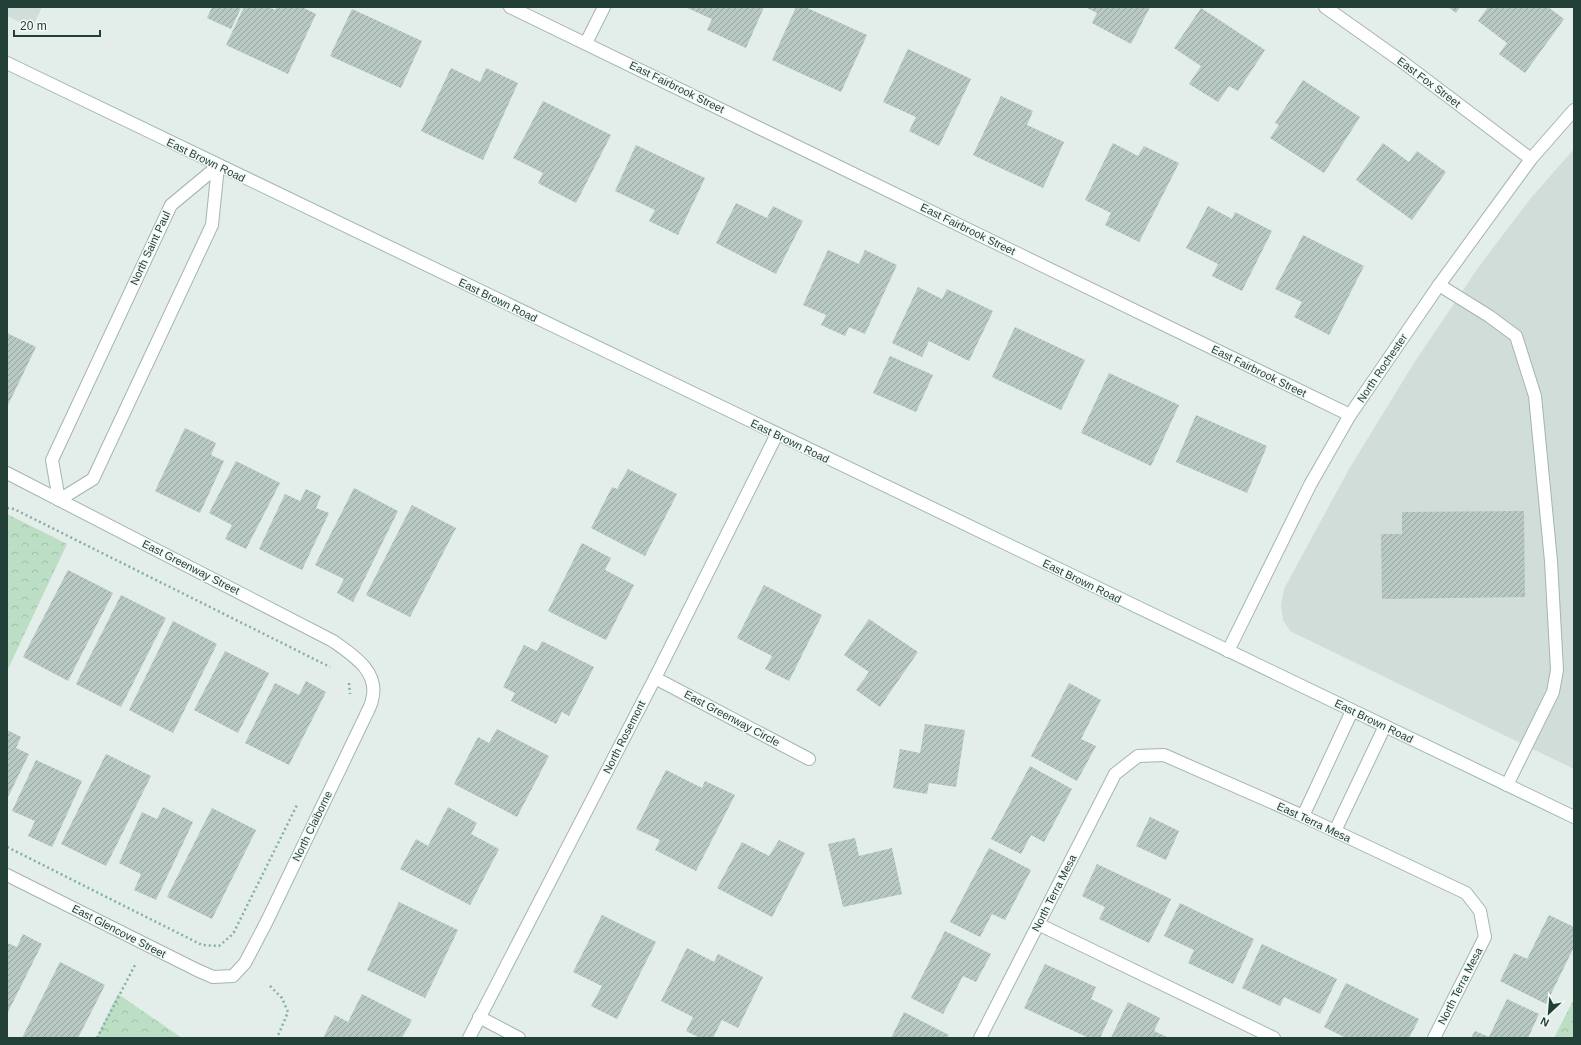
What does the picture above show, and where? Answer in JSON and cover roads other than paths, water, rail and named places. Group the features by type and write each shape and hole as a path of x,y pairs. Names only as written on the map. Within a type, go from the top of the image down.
{"street":[{"name":"East Fairbrook Street","path":"510,7 1350,415"},
{"path":"586,43 604,7"},
{"name":"East Fox Street","path":"1325,7 1404,63 1531,159"},
{"name":"East Brown Road","path":"7,63 218,166 1574,817"},
{"name":"North Rochester","path":"1228,651 1310,486 1350,415 1439,285 1531,159 1574,110"},
{"path":"58,500 93,479 212,225 218,166"},
{"name":"North Saint Paul","path":"58,500 52,460 171,205 218,166"},
{"path":"1439,285 1489,316 1516,336 1535,396 1551,561 1557,670 1553,692 1507,785"},
{"name":"North Rosemont","path":"469,1038 655,678 777,434"},
{"name":"East Greenway Street","path":"7,473 333,641 354,656 368,671"},
{"name":"North Claiborne","path":"233,976 245,963 372,699 373,684 368,671"},
{"name":"East Greenway Circle","path":"655,678 809,759"},
{"path":"1302,816 1352,711"},
{"path":"1335,832 1385,726"},
{"name":"East Terra Mesa","path":"1138,756 1164,755 1302,816 1466,893 1480,911"},
{"name":"North Terra Mesa","path":"980,1038 1115,774 1138,756"},
{"name":"East Glencove Street","path":"7,875 197,970 213,977 233,976"},
{"name":"North Terra Mesa","path":"1434,1038 1485,938 1480,911"},
{"path":"1038,924 1274,1038"},
{"path":"479,1017 519,1038"}]}
